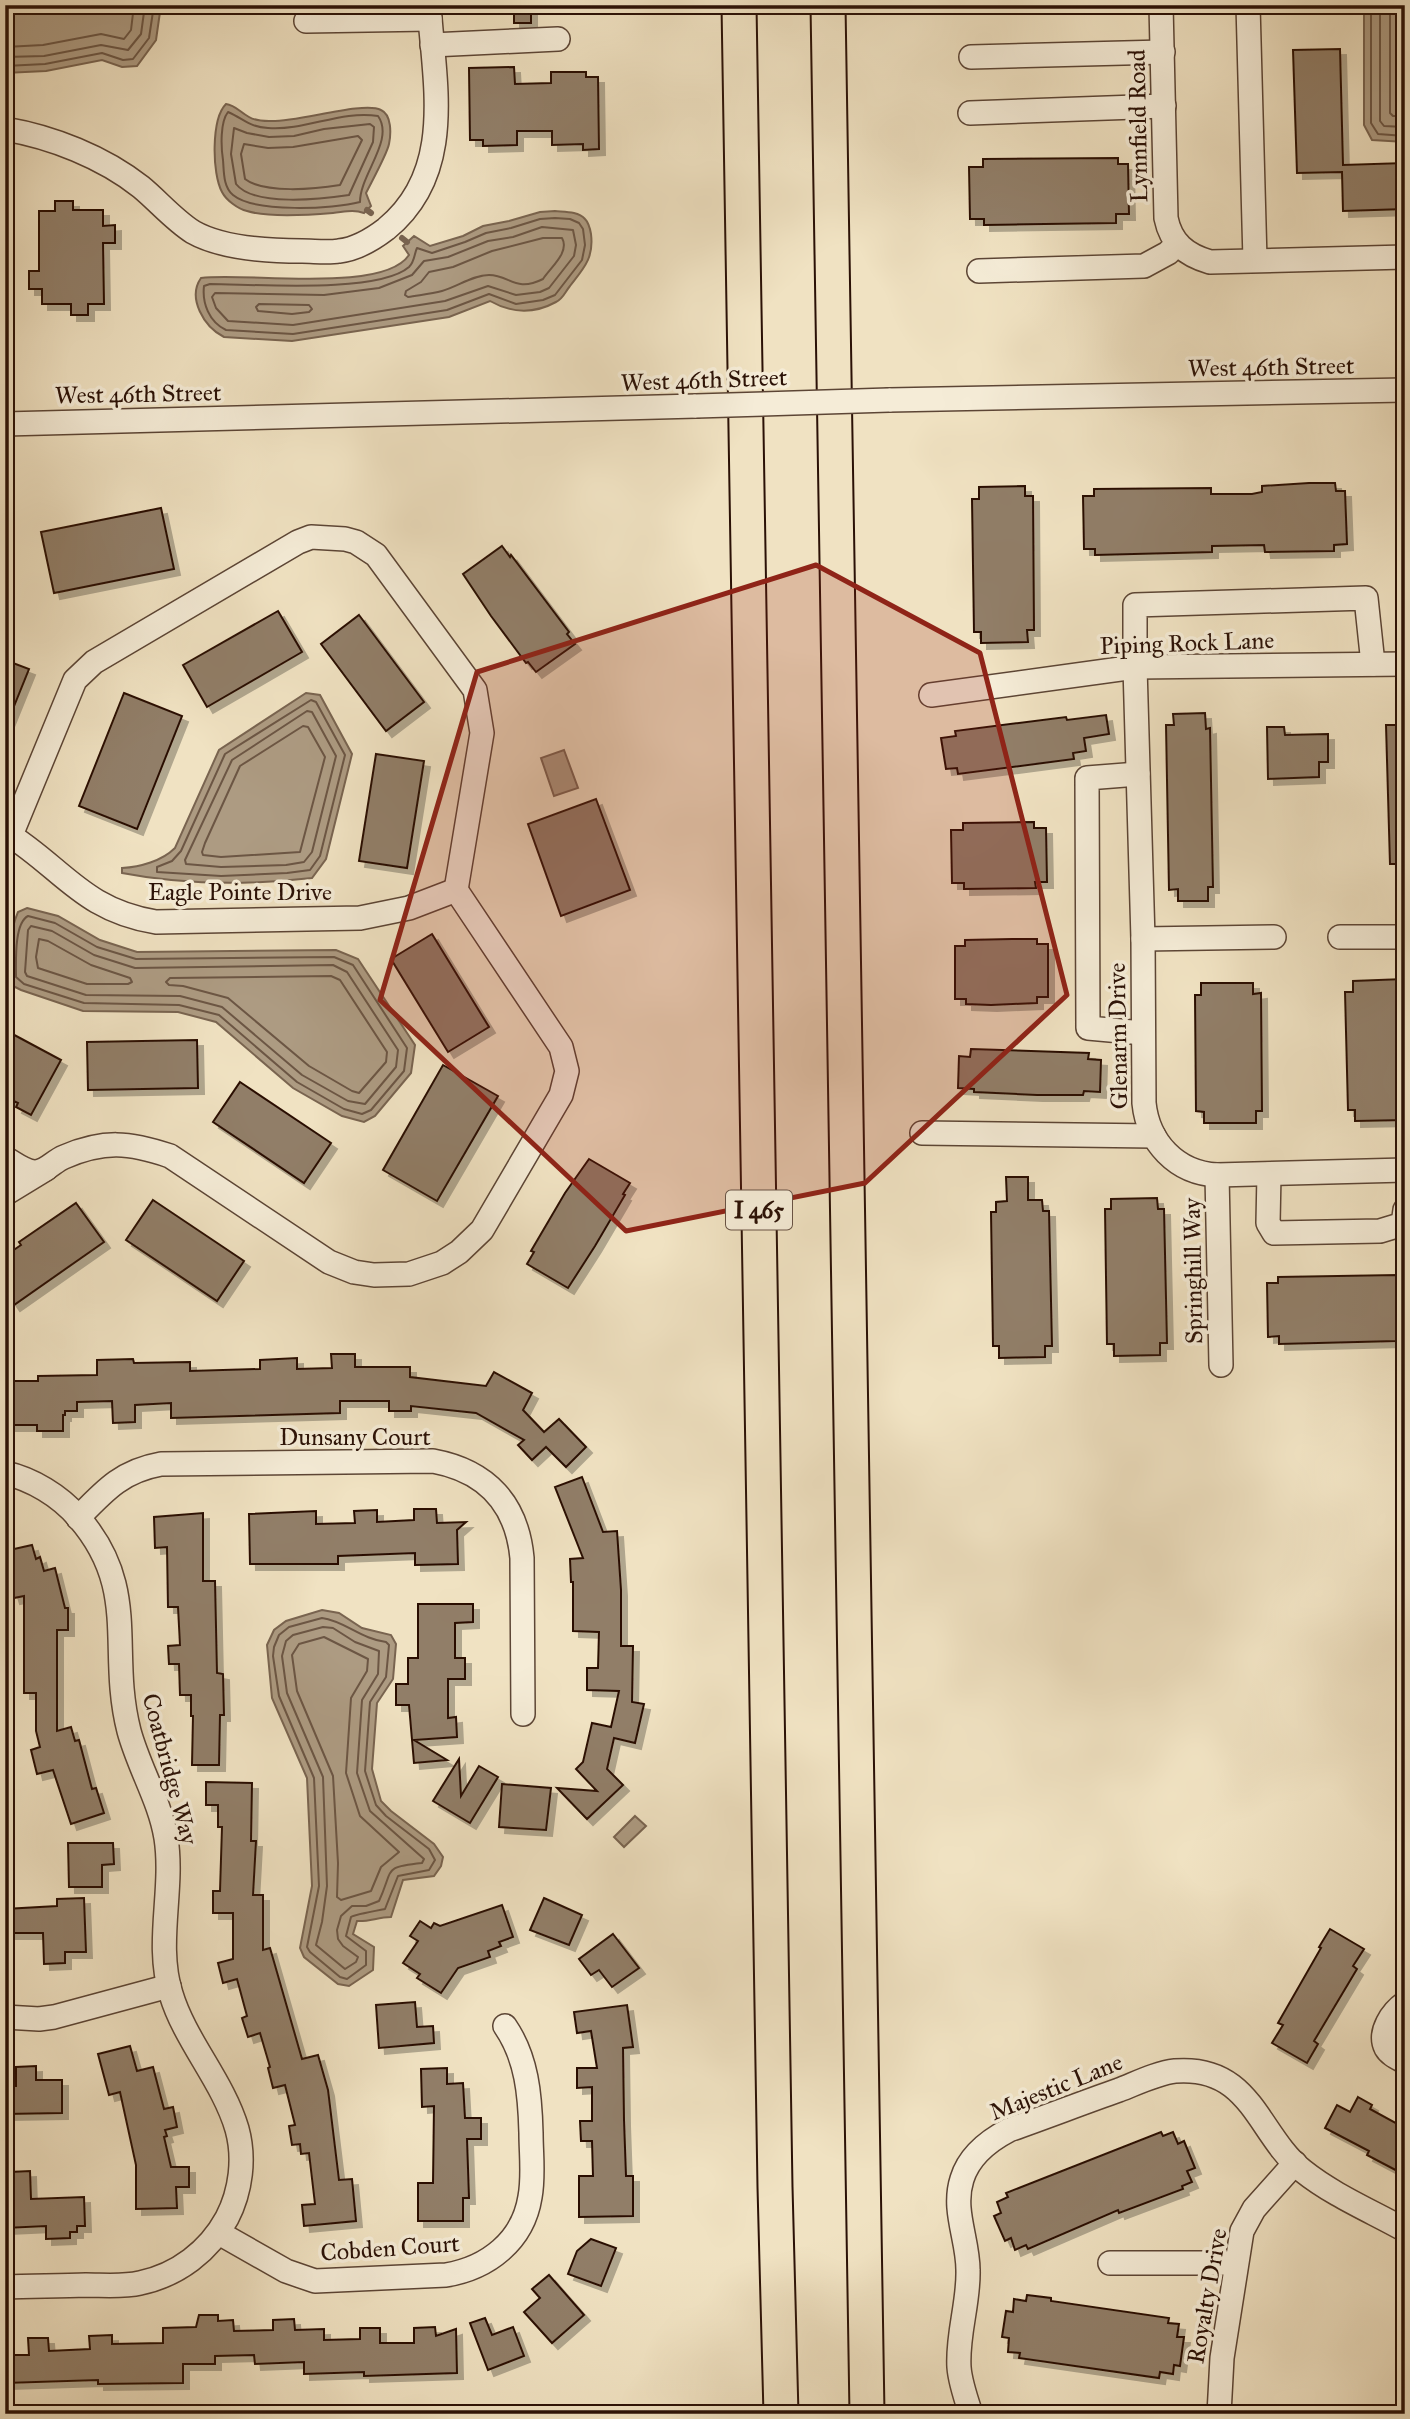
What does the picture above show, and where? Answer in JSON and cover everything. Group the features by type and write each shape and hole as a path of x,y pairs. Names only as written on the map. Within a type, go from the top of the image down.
{"highway":[{"name":"I 465","path":"739,5 774,2173 781,2414"},
{"path":"828,5 867,2414"}],"street":[{"name":"Lynnfield Road","path":"1161,5 1166,218 1177,244"},
{"path":"1248,5 1255,260"},
{"path":"5,129 49,141 113,168 142,188 192,231 216,243 291,251 340,251 370,240 398,218 420,188 435,147 436,129 429,12 306,21"},
{"path":"432,46 558,39"},
{"path":"971,57 1163,52"},
{"path":"970,113 1164,106"},
{"path":"979,271 1144,266 1168,253 1177,244 1190,255 1210,262 1405,257"},
{"name":"West 46th Street","path":"5,424 889,400 1405,390"},
{"path":"5,1194 61,1158 89,1147 110,1144 141,1146 170,1156 329,1262 348,1270 374,1275 409,1274 442,1263 459,1252 482,1230 561,1095 567,1071 561,1047 456,890 482,733 475,690 380,560 356,542 310,537 298,542 94,662 75,680 8,833"},
{"name":"Glenarm Drive","path":"1373,664 1366,598 1135,605 1144,1103 1147,1124 1153,1136 1170,1157 1185,1167 1217,1175 1405,1170"},
{"name":"Piping Rock Lane","path":"931,695 1135,667 1405,664"},
{"path":"1138,774 1087,778 1088,1028 1143,1033"},
{"name":"Eagle Pointe Drive","path":"8,833 88,898 127,916 156,922 360,918 409,908 456,890"},
{"path":"1143,939 1274,937"},
{"path":"1340,937 1405,937"},
{"path":"922,1133 1153,1136"},
{"path":"5,1158 32,1172 46,1169"},
{"path":"1269,1174 1268,1223 1274,1233 1380,1231 1402,1224 1405,1210"},
{"name":"Springhill Way","path":"1217,1175 1221,1366"},
{"name":"Dunsany Court","path":"78,1518 120,1478 161,1464 433,1461 463,1469 484,1481 496,1492 513,1518 520,1537 523,1714"},
{"name":"Coatbridge Way","path":"5,1473 38,1485 78,1518 97,1542 114,1580 120,1611 124,1705 130,1732 166,1836 164,1956 169,1986 179,2014 231,2112 239,2138 241,2159 238,2188 232,2207 219,2233 189,2263 161,2277 141,2283 5,2287"},
{"path":"5,2017 54,2017 169,1986"},
{"path":"1405,2003 1396,2009 1386,2026 1384,2038 1389,2052 1405,2062"},
{"name":"Cobden Court","path":"219,2233 286,2271 316,2281 446,2275 466,2271 493,2257 515,2237 528,2208 531,2189 528,2084 514,2042 505,2026"},
{"name":"Majestic Lane","path":"971,2414 959,2366 968,2271 958,2205 964,2175 977,2153 993,2138 1009,2130 1174,2071 1209,2075 1236,2089 1248,2101 1260,2115 1278,2146 1295,2163 1322,2184 1405,2230"},
{"name":"Royalty Drive","path":"1219,2414 1222,2358 1242,2231 1254,2209 1295,2163"},
{"path":"1110,2263 1236,2263"}],"highlighted area":[{"path":"816,565 980,653 1067,995 865,1183 626,1231 380,1000 477,672"}],"water":[{"path":"5,5 161,5 156,40 137,66 122,67 102,60 46,71 5,73"},
{"path":"1364,5 1405,5 1405,142 1372,140 1364,125"},
{"path":"226,104 251,118 267,121 360,108 385,112 390,125 390,140 366,193 371,206 364,213 352,211 278,215 247,211 233,204 222,192 215,160 218,122"},
{"path":"555,211 575,213 585,219 591,232 591,250 584,268 562,297 539,309 514,310 490,301 449,317 292,341 224,337 204,319 197,303 197,286 201,278 312,279 372,274 394,267 409,255 403,246 414,236 430,246 463,236 483,226"},
{"path":"306,693 320,695 352,754 326,859 312,878 217,883 122,873 122,868 150,862 175,848 219,750"},
{"path":"564,750 578,788 554,796 541,758"},
{"path":"27,908 58,916 100,940 137,952 336,950 358,959 415,1045 411,1073 375,1116 364,1122 342,1116 293,1088 216,1022 178,1012 83,1011 21,990 11,985 8,959 15,920 18,912"},
{"path":"322,1610 339,1613 362,1628 391,1635 396,1644 393,1679 377,1703 372,1769 381,1801 434,1844 443,1857 434,1876 403,1880 391,1917 357,1921 353,1934 374,1947 373,1970 349,1986 338,1984 304,1957 300,1948 312,1886 307,1778 272,1698 267,1645 274,1630 286,1621"},
{"path":"635,1816 646,1826 624,1847 614,1837"}],"building":[{"path":"514,5 531,5 531,23 514,23"},
{"path":"1340,49 1343,165 1405,163 1405,209 1343,211 1342,172 1297,173 1293,50"},
{"path":"514,67 515,84 551,83 551,72 586,72 586,77 598,77 599,149 583,150 583,144 552,145 552,131 517,131 517,145 483,146 483,140 470,140 469,68"},
{"path":"1118,158 1118,164 1128,164 1129,214 1116,214 1116,223 984,225 984,219 970,219 969,167 983,167 983,159"},
{"path":"55,201 73,201 73,210 103,210 103,226 115,225 115,243 103,243 104,304 88,304 88,315 71,315 71,304 42,304 42,289 29,289 29,271 39,271 39,211 55,211"},
{"path":"1335,483 1336,491 1345,491 1347,544 1334,545 1334,551 1265,552 1264,545 1212,546 1212,552 1095,555 1095,549 1084,549 1083,496 1094,496 1094,489 1211,488 1211,494 1252,494 1262,492 1262,486"},
{"path":"1025,486 1025,496 1033,496 1034,630 1027,630 1028,642 981,643 981,632 974,632 972,499 979,499 979,487"},
{"path":"161,508 174,569 54,593 41,532"},
{"path":"502,546 569,632 567,634 575,644 536,672 526,663 463,574"},
{"path":"278,611 302,652 207,707 183,665"},
{"path":"359,615 424,702 386,731 321,644"},
{"path":"5,660 29,669 6,726 5,725"},
{"path":"124,693 182,716 137,829 79,806"},
{"path":"1205,713 1206,729 1210,728 1213,887 1208,887 1208,901 1178,901 1178,889 1169,890 1166,725 1174,725 1173,714"},
{"path":"1106,715 1109,734 1084,738 1086,751 1073,753 1074,759 958,774 957,768 946,769 941,738 956,736 955,731 1066,717 1067,720"},
{"path":"1386,725 1405,725 1405,864 1390,864"},
{"path":"1267,727 1284,727 1285,735 1328,734 1328,762 1319,762 1319,777 1268,779"},
{"path":"376,754 424,761 407,868 359,861"},
{"path":"596,799 630,890 561,916 528,824"},
{"path":"1034,822 1034,828 1046,828 1047,882 1035,882 1036,888 964,889 964,883 952,883 951,830 963,830 963,823"},
{"path":"432,934 489,1027 448,1052 391,959"},
{"path":"1037,939 1037,944 1048,944 1048,997 1037,997 1037,1003 991,1005 966,1004 966,999 955,999 955,946 965,946 965,940"},
{"path":"1404,979 1405,1120 1355,1121 1355,1110 1348,1110 1345,992 1353,992 1353,981"},
{"path":"1201,983 1253,983 1253,994 1261,993 1262,1111 1256,1111 1256,1123 1204,1123 1204,1112 1196,1111 1195,995 1201,995"},
{"path":"5,1030 61,1060 31,1115 16,1107 18,1103 5,1097"},
{"path":"197,1040 198,1088 88,1090 87,1042"},
{"path":"971,1049 1089,1053 1088,1059 1101,1060 1100,1092 1084,1091 1083,1095 1037,1095 974,1092 974,1089 958,1088 959,1056 970,1057"},
{"path":"443,1065 498,1096 437,1201 383,1170"},
{"path":"240,1082 331,1143 304,1183 213,1122"},
{"path":"589,1159 630,1183 568,1288 527,1264 534,1252 531,1251 565,1193"},
{"path":"1006,1177 1028,1177 1028,1200 1042,1200 1043,1211 1049,1211 1052,1346 1045,1346 1045,1357 999,1358 999,1346 993,1346 991,1212 996,1212 996,1202 1007,1201"},
{"path":"1157,1198 1158,1209 1164,1209 1167,1343 1160,1343 1160,1355 1114,1356 1114,1344 1107,1344 1105,1209 1111,1209 1111,1199"},
{"path":"153,1200 244,1261 217,1301 126,1240"},
{"path":"76,1203 104,1242 14,1305 5,1292 5,1256 21,1245 19,1242"},
{"path":"1397,1275 1397,1283 1405,1282 1405,1335 1396,1335 1396,1341 1279,1344 1279,1336 1268,1337 1267,1283 1278,1283 1278,1277"},
{"path":"331,1354 355,1354 355,1367 410,1367 410,1377 486,1386 494,1372 532,1393 523,1410 544,1432 559,1419 586,1447 566,1467 546,1447 532,1460 518,1445 524,1440 476,1413 411,1406 411,1411 389,1411 389,1401 340,1401 340,1413 171,1418 171,1403 135,1405 135,1422 113,1423 112,1401 77,1402 77,1411 65,1411 63,1415 63,1431 37,1431 37,1425 5,1425 5,1381 38,1381 38,1376 97,1375 97,1360 133,1359 134,1363 190,1362 190,1371 260,1369 260,1360 297,1358 297,1369 332,1368"},
{"path":"582,1477 603,1532 617,1531 621,1646 633,1646 632,1702 644,1704 635,1743 614,1738 607,1769 623,1785 587,1819 557,1788 597,1791 576,1769 583,1762 592,1723 611,1727 619,1691 587,1690 587,1668 598,1668 599,1632 573,1631 570,1559 583,1558 555,1487"},
{"path":"414,1509 436,1509 437,1523 466,1522 457,1530 458,1564 415,1565 415,1553 338,1556 338,1564 250,1564 249,1514 316,1511 316,1524 355,1523 354,1511 377,1510 377,1522 414,1520"},
{"path":"203,1513 203,1581 215,1581 217,1673 223,1674 224,1715 220,1715 219,1765 192,1765 191,1695 180,1695 179,1664 169,1664 168,1646 180,1645 178,1607 168,1607 167,1547 155,1548 154,1517"},
{"path":"32,1545 36,1559 40,1557 44,1571 55,1568 65,1608 68,1608 68,1630 57,1630 57,1731 71,1727 75,1741 79,1740 92,1789 96,1788 104,1813 71,1824 53,1770 37,1774 31,1750 40,1747 36,1731 36,1693 24,1693 24,1596 14,1598 5,1567 5,1551"},
{"path":"418,1604 473,1604 473,1622 455,1623 455,1658 465,1658 465,1679 448,1679 448,1718 456,1717 457,1737 414,1740 447,1760 414,1763 409,1705 396,1705 396,1684 408,1684 408,1658 418,1658"},
{"path":"459,1759 461,1796 479,1766 498,1777 470,1823 433,1801"},
{"path":"206,1782 252,1783 251,1841 256,1841 253,1895 263,1895 263,1950 270,1948 302,2059 318,2055 328,2090 339,2180 352,2179 356,2221 304,2226 302,2205 315,2204 309,2153 301,2154 300,2144 292,2145 289,2126 295,2125 285,2085 273,2088 260,2033 248,2037 242,2018 247,2016 237,1979 223,1983 218,1963 233,1959 233,1913 213,1913 213,1891 220,1891 222,1827 218,1827 218,1805 206,1805"},
{"path":"502,1784 551,1788 546,1830 499,1827"},
{"path":"68,1843 113,1843 114,1864 102,1865 102,1887 69,1887"},
{"path":"84,1898 86,1952 65,1952 65,1963 44,1964 43,1933 5,1933 5,1909 57,1906 57,1899"},
{"path":"544,1898 582,1915 569,1945 530,1930"},
{"path":"502,1905 513,1937 499,1942 501,1946 488,1951 490,1957 458,1968 441,1993 417,1978 420,1974 403,1963 418,1941 410,1936 420,1921 431,1928 434,1923 440,1926"},
{"path":"1330,1929 1364,1949 1353,1966 1357,1969 1314,2041 1318,2044 1307,2063 1272,2043 1283,2025 1278,2023"},
{"path":"613,1934 639,1968 612,1987 599,1970 591,1975 579,1959"},
{"path":"415,2002 417,2027 433,2026 434,2043 379,2048 376,2005"},
{"path":"627,2005 633,2047 623,2048 624,2120 626,2176 633,2176 633,2216 579,2217 579,2176 593,2176 592,2141 581,2141 580,2121 592,2121 592,2087 577,2088 577,2068 597,2068 591,2031 577,2033 574,2012"},
{"path":"130,2046 137,2071 153,2067 164,2109 173,2107 177,2127 165,2130 167,2136 164,2137 171,2167 189,2167 189,2187 176,2187 177,2208 136,2209 136,2165 120,2092 109,2095 98,2054"},
{"path":"36,2066 36,2080 62,2080 62,2113 5,2114 5,2086 16,2086 16,2067"},
{"path":"447,2068 447,2084 463,2083 465,2118 481,2118 481,2139 467,2139 469,2198 463,2198 463,2221 418,2221 418,2183 433,2183 434,2106 422,2107 421,2069"},
{"path":"1358,2097 1372,2105 1370,2109 1405,2128 1405,2175 1367,2155 1369,2151 1325,2128 1337,2105 1350,2112"},
{"path":"1161,2132 1163,2136 1173,2132 1178,2144 1184,2141 1195,2168 1187,2171 1192,2182 1182,2186 1183,2189 1119,2213 1118,2210 1028,2249 1026,2245 1015,2250 1011,2238 1005,2241 994,2216 1001,2213 997,2202 1008,2197 1006,2193"},
{"path":"30,2171 31,2199 84,2197 85,2226 77,2226 77,2232 70,2232 70,2238 46,2239 46,2226 5,2228 5,2187 10,2187 10,2172"},
{"path":"591,2239 616,2248 601,2286 568,2274 577,2251"},
{"path":"549,2275 584,2315 552,2343 524,2312 540,2298 532,2289"},
{"path":"1027,2295 1169,2318 1168,2323 1179,2324 1177,2337 1184,2337 1180,2366 1174,2365 1173,2374 1160,2372 1159,2378 1019,2358 1020,2353 1008,2352 1009,2338 1002,2337 1006,2311 1013,2312 1014,2299 1026,2301"},
{"path":"199,2315 218,2315 218,2321 233,2320 234,2331 273,2330 273,2320 294,2319 295,2330 324,2329 324,2340 360,2339 360,2328 380,2328 380,2343 414,2343 414,2328 435,2327 436,2336 456,2329 457,2373 364,2376 364,2372 304,2374 304,2362 255,2364 254,2355 215,2356 215,2364 183,2364 183,2383 98,2384 98,2380 5,2383 5,2355 29,2355 28,2338 48,2338 49,2351 90,2349 89,2336 112,2335 112,2344 163,2343 163,2328 196,2327"},
{"path":"485,2318 492,2335 513,2327 524,2356 488,2370 470,2323"}],"waterway":[{"path":"367,210 371,213"},
{"path":"402,238 407,242"}]}
